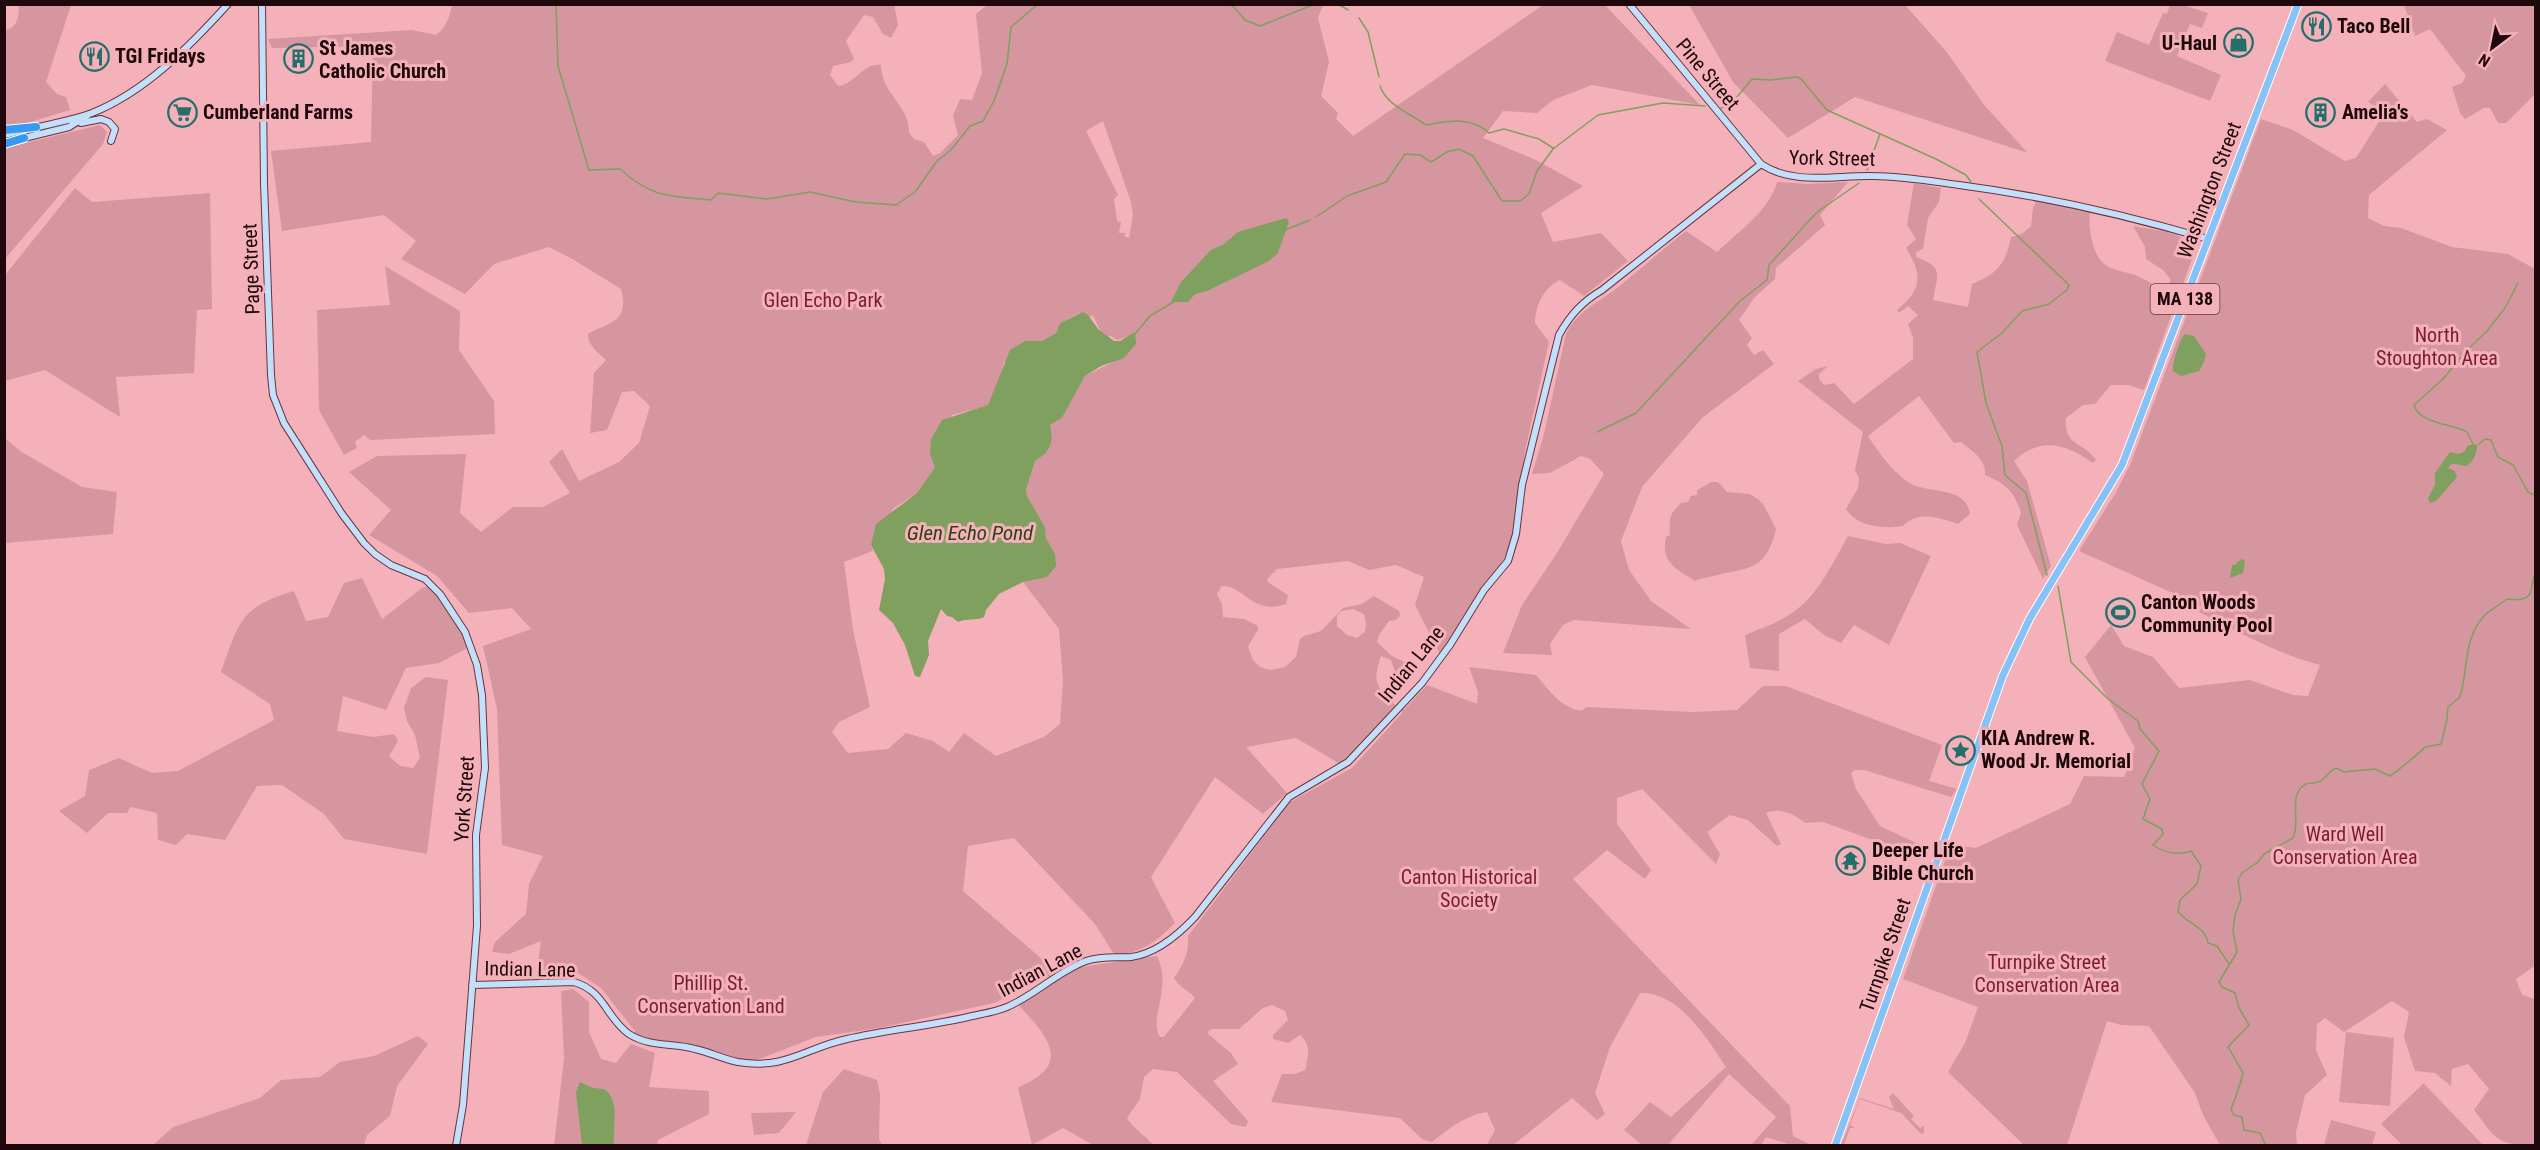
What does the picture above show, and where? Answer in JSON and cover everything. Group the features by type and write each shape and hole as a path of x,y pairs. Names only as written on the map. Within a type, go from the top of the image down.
{"highway":[{"path":"4,130 36,127"},
{"path":"4,143 24,138"}],"main road":[{"name":"Washington Street","path":"2073,548 2122,465 2298,4"},
{"name":"Turnpike Street","path":"1835,1146 2001,679 2030,618 2073,548"}],"street":[{"path":"69,127 140,86 194,40 228,4"},
{"name":"Pine Street","path":"1629,4 1761,164"},
{"name":"Page Street","path":"262,5 264,196 273,391 285,423 342,514"},
{"path":"4,135 91,113"},
{"path":"24,138 96,120 107,121 115,129 111,141"},
{"name":"York Street","path":"1540,414 1559,335 1575,310 1761,164 1780,174 1796,177 1894,176 2048,198 2208,239"},
{"name":"Indian Lane","path":"472,985 574,982 598,995 621,1026 638,1039 694,1049 735,1061 768,1064 791,1060 819,1047 848,1038 927,1027 994,1012 1013,1005 1049,980 1083,963 1099,958 1136,956 1151,951 1195,917 1291,795 1348,762 1432,670 1484,590 1508,561 1516,534 1522,485 1540,414"},
{"name":"York Street","path":"342,514 375,554 391,565 425,579 440,594 465,632 477,665 482,695 485,742 484,783 476,835 477,926 464,1105 456,1146"}],"green space":[{"path":"1604,4 1700,105 1592,85 1553,100 1537,113 1503,111 1483,138 1534,159 1583,186 1541,213 1553,242 1601,233 1628,261 1584,296 1560,280 1549,287 1542,298 1535,323 1549,342 1525,451 1513,540 1489,588 1440,654 1415,605 1424,577 1396,565 1369,570 1348,561 1277,569 1267,579 1269,583 1288,595 1286,604 1274,607 1256,603 1236,590 1222,586 1217,594 1222,604 1223,617 1244,619 1258,626 1248,646 1253,660 1260,667 1270,670 1285,667 1296,657 1300,639 1321,631 1343,608 1362,604 1374,596 1399,611 1400,616 1396,620 1389,621 1377,642 1406,665 1395,672 1391,660 1381,656 1377,674 1378,685 1397,707 1342,765 1296,738 1246,747 1287,793 1263,814 1215,777 1151,877 1175,923 1168,930 1148,946 1132,952 1114,954 1095,924 1014,838 968,846 963,891 1057,972 994,1003 879,1028 816,1037 757,1060 756,1065 684,1049 651,1045 634,1034 635,1031 601,988 569,967 537,971 541,941 509,954 492,952 495,942 526,914 529,884 543,856 502,845 497,709 483,646 531,629 512,608 469,613 437,576 369,535 391,510 349,472 377,456 466,454 460,513 481,532 513,507 543,507 570,493 549,462 562,449 579,481 619,462 639,443 650,406 634,391 622,392 607,430 590,433 594,373 606,360 591,345 588,334 610,324 620,315 623,300 621,289 549,247 494,264 465,294 401,259 416,241 384,215 282,231 271,151 371,142 373,46 272,48 268,39 412,30 436,35 447,22 452,5 894,5 898,25 891,38 883,34 873,17 864,15 846,41 854,59 851,62 833,66 830,75 838,86 844,85 869,67 881,65 882,76 905,114 909,133 914,139 924,142 933,156 940,153 958,135 953,116 960,99 972,100 982,73 976,14 987,5 1323,5 1318,18 1329,62 1321,96 1338,113 1336,119 1353,136 1543,5","holes":["1103,121 1131,202 1133,215 1129,238 1124,236 1126,233 1119,233 1121,222 1117,221 1114,199 1118,195 1086,131","1079,313 1090,317 1093,315 1101,333 1107,337 1111,336 1117,340 1133,335 1113,362 1085,376 1062,418 1050,425 1052,437 1045,454 1035,461 1026,490 1027,496 1045,527 1046,538 1055,554 1037,577 1023,582 1059,629 1063,681 1060,724 1044,737 996,756 964,733 949,752 933,741 906,733 888,749 848,753 832,732 839,722 870,707 853,630 844,562 873,551 871,545 894,508 917,493 935,467 934,460 952,415 988,406 996,391 1004,362 1031,342 1042,341 1056,333 1060,323","1353,609 1364,614 1365,632 1357,638 1347,635 1337,626 1337,616 1341,611"]},
{"path":"19,5 71,5 46,82 57,94 66,97 70,110 17,126 5,125 5,31 17,21"},
{"path":"1689,5 1905,5 1946,51 1985,106 2028,153 1855,97 1788,138 1733,82"},
{"path":"2170,5 2183,5 2208,13 2202,28 2190,24 2177,56 2221,75 2210,101 2105,61 2117,32 2149,45 2163,13 2167,14"},
{"path":"2404,5 2535,5 2535,94 2506,123 2498,123 2490,108 2484,108 2465,119 2460,113 2452,87 2462,83 2466,76 2430,29 2415,36"},
{"path":"2385,84 2417,122 2427,119 2447,130 2369,195 2368,218 2384,226 2401,228 2452,247 2508,254 2535,269 2536,965 2516,979 2522,995 2535,999 2535,1145 2505,1142 2498,1139 2488,1128 2474,1110 2489,1089 2468,1064 2452,1069 2451,1086 2435,1073 2415,1071 2404,1037 2409,1012 2392,1001 2344,1032 2325,1018 2317,1024 2316,1050 2327,1075 2305,1095 2296,1132 2297,1145 2220,1145 2203,1115 2195,1093 2149,1026 2121,1025 2107,1021 2067,1145 2024,1145 1948,1072 1965,1043 1978,1007 1903,979 1952,845 1976,848 2070,804 2084,776 2124,777 2135,748 2085,657 2111,625 2124,646 2153,657 2179,688 2250,680 2293,695 2308,696 2320,665 2258,642 2199,612 2202,607 2185,603 2186,599 2079,551 2115,494 2130,465 2261,119 2293,130 2345,161 2356,158 2385,112 2368,102"},
{"path":"100,125 107,132 103,144 5,259 5,148"},
{"path":"1777,182 1808,184 1848,182 1820,215 1825,225 1776,268 1775,279 1755,297 1739,320 1752,338 1747,345 1754,355 1763,350 1774,364 1703,417 1642,487 1621,541 1629,570 1651,601 1691,629 1574,620 1563,625 1550,644 1552,655 1503,653 1522,605 1557,553 1604,474 1590,459 1581,456 1550,473 1532,474 1544,434 1566,334 1582,313 1617,288 1686,231 1717,252 1768,202"},
{"path":"1914,183 1941,188 1939,202 1928,218 1923,249 1916,252 1916,257 1931,264 1937,273 1933,300 1968,307 1972,284 1994,272 2006,255 2011,237 2022,234 2031,226 2036,202 2090,213 2092,239 2096,253 2103,263 2161,288 2165,289 2171,280 2163,270 2146,259 2145,247 2133,226 2178,236 2186,240 2194,254 2144,390 2128,385 2111,385 2095,404 2083,405 2066,418 2066,427 2071,439 2096,460 2093,463 2063,447 2043,446 2024,453 2014,461 2027,481 2051,566 2043,579 2017,525 2021,512 2012,493 1998,481 1985,475 1984,465 1974,452 1961,442 1954,443 1919,396 1868,436 1891,467 1908,482 1961,498 1970,514 1958,524 1929,517 1915,518 1903,526 1888,527 1857,520 1846,509 1858,488 1859,478 1855,470 1863,432 1798,381 1816,369 1828,366 1819,374 1819,379 1824,385 1834,383 1854,404 1913,359 1913,338 1908,324 1918,315 1908,306 1899,313 1897,310 1911,296 1917,282 1915,266 1906,248 1916,239 1907,225"},
{"path":"75,188 92,202 210,193 212,309 197,310 194,373 116,377 120,417 45,370 5,381 5,275"},
{"path":"385,266 460,311 459,350 494,401 495,434 370,440 364,435 355,442 357,448 344,455 319,410 317,310 390,305"},
{"path":"6,439 20,451 82,487 117,492 113,534 5,543"},
{"path":"1711,482 1718,482 1727,492 1749,494 1758,499 1776,529 1767,553 1755,565 1695,581 1672,565 1668,559 1665,546 1666,537 1670,535 1670,519 1674,510 1681,503 1688,502 1691,496 1697,495 1697,490"},
{"path":"1848,536 1886,544 1900,543 1931,556 1889,645 1854,625 1841,643 1824,635 1805,619 1779,634 1779,671 1750,668 1745,635 1784,618 1805,603 1825,576"},
{"path":"362,578 382,619 422,588 432,585 471,646 439,663 406,668 386,710 343,696 337,731 373,737 394,734 398,741 389,756 400,766 413,768 420,758 415,735 407,721 404,708 411,688 426,677 448,680 427,854 344,839 324,814 282,785 257,786 225,840 187,834 176,845 158,840 157,813 130,807 127,813 108,813 87,833 59,811 85,796 89,770 119,758 152,773 178,771 274,720 270,704 221,672 232,640 244,619 262,603 294,591 306,621 328,617 344,583"},
{"name":"Canton Historical Society","path":"1469,667 1536,675 1561,702 1581,711 1587,707 1693,712 1737,710 1763,686 1786,686 1942,745 1929,781 1957,789 1951,797 1864,770 1855,770 1851,773 1856,789 1880,826 1927,848 1925,859 1823,822 1805,823 1792,814 1771,811 1766,813 1781,844 1777,846 1748,820 1730,815 1707,832 1720,854 1716,864 1642,789 1617,798 1617,824 1651,870 1645,879 1607,850 1573,879 1790,1106 1793,1136 1811,1145 1791,1145 1766,1137 1761,1145 1751,1145 1776,1117 1729,1074 1668,1145 1642,1145 1624,1130 1650,1102 1671,1117 1726,1067 1701,1031 1679,1008 1654,994 1640,993 1610,1047 1595,1093 1605,1114 1597,1120 1572,1098 1513,1145 1487,1145 1495,1130 1487,1112 1464,1119 1432,1142 1422,1139 1400,1118 1271,1102 1282,1074 1295,1074 1305,1070 1308,1051 1300,1035 1288,1043 1273,1039 1273,1035 1288,1020 1285,1011 1272,1005 1263,1008 1239,1029 1213,1029 1209,1030 1208,1034 1231,1053 1238,1064 1213,1081 1248,1121 1246,1127 1231,1124 1177,1072 1153,1069 1144,1077 1140,1099 1127,1118 1153,1145 1093,1145 1063,1128 1032,1145 1018,1088 1033,1080 1046,1069 1051,1052 1043,1034 1018,1004 1081,967 1157,956 1163,979 1157,1030 1160,1037 1164,1037 1195,998 1174,978 1185,958 1188,936 1290,802 1352,768 1402,713 1402,708 1404,710 1427,685 1477,704 1478,692"},
{"path":"573,989 589,1002 589,1032 601,1059 616,1063 631,1044 655,1053 649,1087 709,1091 709,1114 658,1140 657,1145 554,1146 564,1058 561,991"},
{"path":"2346,1032 2394,1038 2390,1106 2339,1102"},
{"path":"418,1036 428,1044 397,1086 390,1116 367,1135 364,1145 153,1145 173,1127 260,1098 281,1080 320,1077 340,1062 374,1056"},
{"path":"844,1069 877,1080 880,1095 879,1139 882,1145 806,1145 823,1092"},
{"path":"2424,1083 2483,1145 2402,1145 2381,1124"},
{"path":"1893,1093 1914,1116 1911,1119 1920,1128 1924,1126 1924,1133 1921,1134 1901,1113 1860,1099 1850,1125 1855,1128 1850,1128 1844,1145 1841,1145 1860,1098 1894,1109 1889,1097"},
{"path":"796,1112 779,1133 754,1135 751,1113"},
{"path":"2331,1120 2376,1132 2372,1145 2324,1145"}],"water":[{"path":"1286,218 1289,221 1278,253 1269,261 1207,291 1195,294 1188,302 1171,302 1181,282 1211,250 1224,244 1238,232"},
{"name":"Glen Echo Pond","path":"1083,312 1098,329 1114,341 1120,341 1135,332 1136,344 1124,358 1101,366 1085,376 1062,418 1050,425 1052,437 1050,446 1045,454 1035,461 1026,490 1027,496 1045,527 1046,538 1055,554 1056,566 1047,577 1023,582 999,594 986,610 984,617 958,622 947,616 941,609 928,641 929,655 920,677 915,676 905,645 893,623 879,610 885,579 884,569 871,545 876,524 917,493 935,467 930,454 931,439 942,420 988,405 1010,350 1025,341 1042,341 1056,333 1060,323"},
{"path":"2185,334 2194,336 2206,354 2199,371 2181,376 2173,371 2173,368 2178,346"},
{"path":"2474,444 2477,448 2473,460 2466,466 2454,464 2448,468 2455,471 2457,477 2436,501 2430,503 2428,498 2435,485 2435,473 2450,452 2459,454 2465,451 2467,446"},
{"path":"2241,559 2245,561 2243,573 2230,578 2232,565"},
{"path":"580,1082 593,1088 604,1089 609,1094 615,1115 614,1145 582,1145 576,1092"}],"waterway":[{"path":"556,4 558,66 589,170 620,169 642,186 662,194 684,198 711,200 718,193 767,199 810,192 856,202 896,205 915,192 937,161 951,150 970,126 983,121 994,101 1007,64 1011,27 1038,4"},
{"path":"1231,4 1245,20 1260,26 1315,4"},
{"path":"1338,4 1348,10"},
{"path":"1359,18 1368,32 1379,77"},
{"path":"1721,108 1731,104 1752,79 1797,77 1827,110 1936,159 1966,175 1971,182"},
{"path":"1380,86 1393,104 1426,125 1451,121 1467,122 1489,133 1504,129 1539,139 1553,148"},
{"path":"1316,217 1347,196 1386,182 1405,154 1420,155 1431,162 1447,152 1459,149 1473,156 1502,201 1520,201 1529,194 1537,171 1553,149 1598,115 1663,103 1705,106"},
{"path":"1867,170 1880,134"},
{"path":"1597,432 1636,413 1740,301 1767,280 1769,265 1816,213 1859,183"},
{"path":"1979,199 2069,285 2067,290 2049,304 2022,311 2002,333 1977,352 1986,403 2002,446 2005,475 2026,493 2047,575"},
{"path":"1285,230 1310,220"},
{"path":"2473,444 2467,432 2422,416 2414,405 2443,379 2466,351 2487,331 2505,308 2518,283"},
{"path":"1135,334 1150,316 1175,301"},
{"path":"2478,445 2485,439 2491,440 2498,457 2513,465 2528,492 2536,496"},
{"path":"2536,558 2536,563"},
{"path":"2266,1146 2260,1133 2244,1130 2242,1117 2234,1115 2231,1109 2243,1073 2228,1047 2249,1025 2239,1008 2235,993 2222,987 2219,982 2237,952 2233,931 2235,915 2241,899 2238,880 2242,873 2258,862 2264,854 2293,838 2297,796 2304,785 2320,781 2336,768 2344,772 2375,769 2390,776 2425,747 2441,744 2448,707 2459,698 2461,693 2473,634 2484,616 2507,599 2517,600 2528,596 2536,571"},
{"path":"2058,586 2071,662 2108,699 2138,721 2140,729 2159,751 2142,784 2150,799 2143,819 2162,829 2163,834 2153,845 2171,853 2191,851 2201,866 2197,884 2180,900 2178,912 2200,929 2208,943 2217,946 2229,964"}],"place":[{"name":"Taco Bell","path":"2316,26"},
{"name":"U-Haul","path":"2238,43"},
{"name":"TGI Fridays","path":"94,56"},
{"name":"St James Catholic Church","path":"298,59"},
{"name":"Cumberland Farms","path":"182,112"},
{"name":"Amelia's","path":"2321,112"},
{"name":"Canton Woods Community Pool","path":"2120,613"},
{"name":"KIA Andrew R. Wood Jr. Memorial","path":"1960,750"},
{"name":"Deeper Life Bible Church","path":"1851,861"}],"park label":[{"name":"Glen Echo Park","path":"823,300"},
{"name":"North Stoughton Area","path":"2437,346"},
{"name":"Ward Well Conservation Area","path":"2345,846"},
{"name":"Turnpike Street Conservation Area","path":"2047,974"},
{"name":"Phillip St. Conservation Land","path":"711,994"}]}
